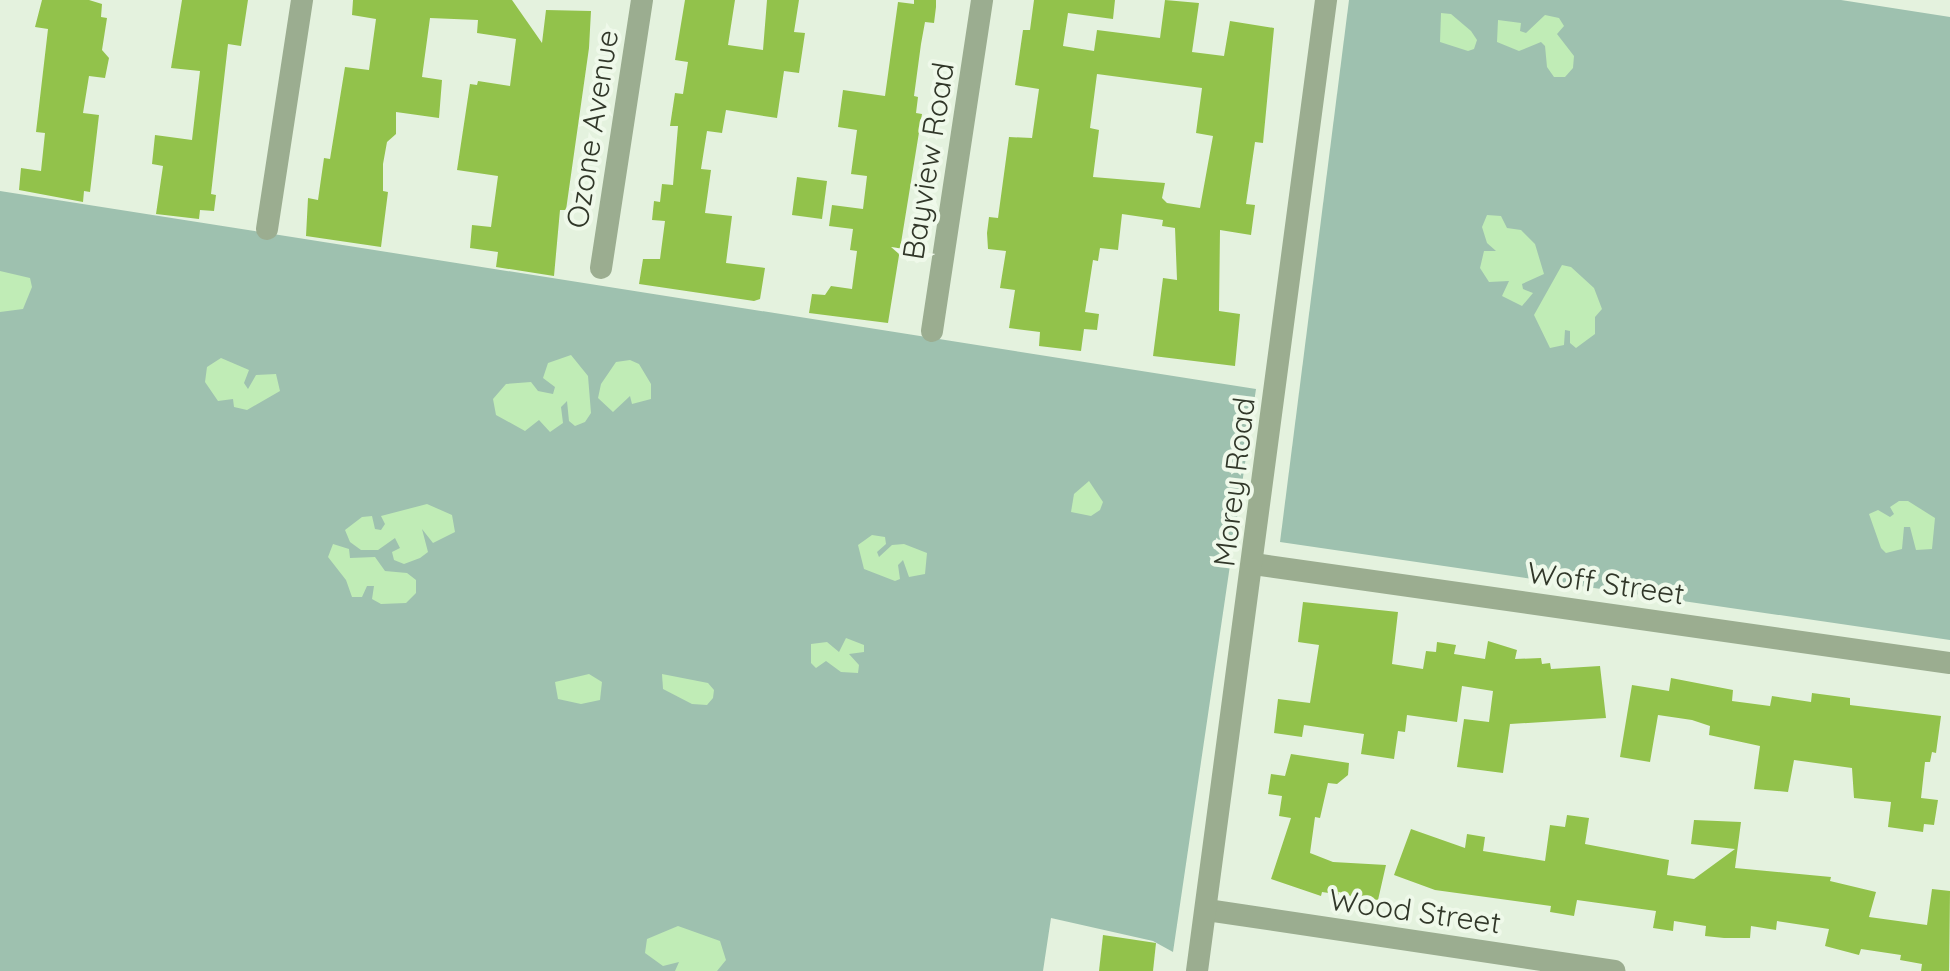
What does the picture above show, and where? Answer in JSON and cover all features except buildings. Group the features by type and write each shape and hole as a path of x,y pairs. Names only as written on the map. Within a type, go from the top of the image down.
{"street":[{"path":"268,229 302,0"},
{"name":"Ozone Avenue","path":"601,268 642,0"},
{"name":"Bayview Road","path":"932,331 982,0"},
{"name":"Morey Road","path":"1198,971 1326,0"},
{"name":"Woff Street","path":"1254,564 1950,663"},
{"name":"Wood Street","path":"1206,910 1614,971"}],"shaded area":[{"path":"1349,0 1841,0 1950,17 1950,640 1280,542"},
{"path":"0,191 1256,389 1173,952 1153,941 1051,918 1043,971 0,971"}],"sand":[{"path":"1441,13 1451,14 1471,31 1477,40 1474,49 1468,51 1440,42"},
{"path":"1545,15 1559,18 1564,26 1557,34 1574,56 1573,68 1565,77 1554,77 1547,67 1541,42 1519,51 1497,42 1498,20 1521,23 1520,31 1526,33"},
{"path":"1487,215 1501,216 1507,228 1521,230 1535,244 1544,274 1522,284 1523,289 1533,293 1522,306 1502,296 1509,281 1489,282 1480,268 1484,251 1496,251 1487,243 1482,227"},
{"path":"1562,265 1571,267 1594,288 1602,309 1595,317 1595,334 1576,348 1570,343 1570,331 1565,330 1564,345 1550,348 1534,315"},
{"path":"0,271 30,278 32,287 23,309 0,312"},
{"path":"571,355 588,376 591,413 585,422 575,426 569,421 567,401 561,407 563,423 550,432 539,420 525,431 496,415 493,399 506,384 531,382 538,391 553,394 555,387 543,378 548,363"},
{"path":"221,358 249,370 244,383 248,389 256,375 276,374 280,391 247,410 234,407 233,399 218,401 205,382 207,367"},
{"path":"630,360 639,364 651,384 651,399 632,404 630,396 613,412 598,398 601,384 616,362"},
{"path":"1089,481 1103,502 1100,510 1091,516 1071,512 1074,494"},
{"path":"1908,501 1935,518 1932,549 1916,550 1910,527 1904,527 1902,549 1886,553 1881,548 1869,514 1878,510 1890,517 1894,514 1890,507"},
{"path":"427,504 452,515 455,532 433,543 422,529 428,552 404,564 394,560 392,552 400,548 395,538 378,550 361,550 350,542 345,530 362,517 372,516 375,529 381,530 385,524 381,516"},
{"path":"872,535 885,537 886,544 877,552 879,557 892,545 904,544 927,553 925,574 909,577 903,560 898,565 900,579 895,581 864,569 858,545"},
{"path":"333,544 349,549 350,558 375,557 385,571 407,573 416,580 416,593 406,603 381,604 372,599 374,586 367,586 362,597 352,597 346,580 328,557"},
{"path":"846,638 864,645 864,652 849,654 859,665 858,673 841,672 826,661 816,668 811,663 811,644 827,642 839,652"},
{"path":"589,674 602,682 600,700 581,704 558,699 555,682"},
{"path":"662,674 708,683 714,690 713,698 707,705 692,704 663,689"},
{"path":"678,926 720,941 726,960 717,971 675,971 679,962 663,966 645,953 647,939"}]}
